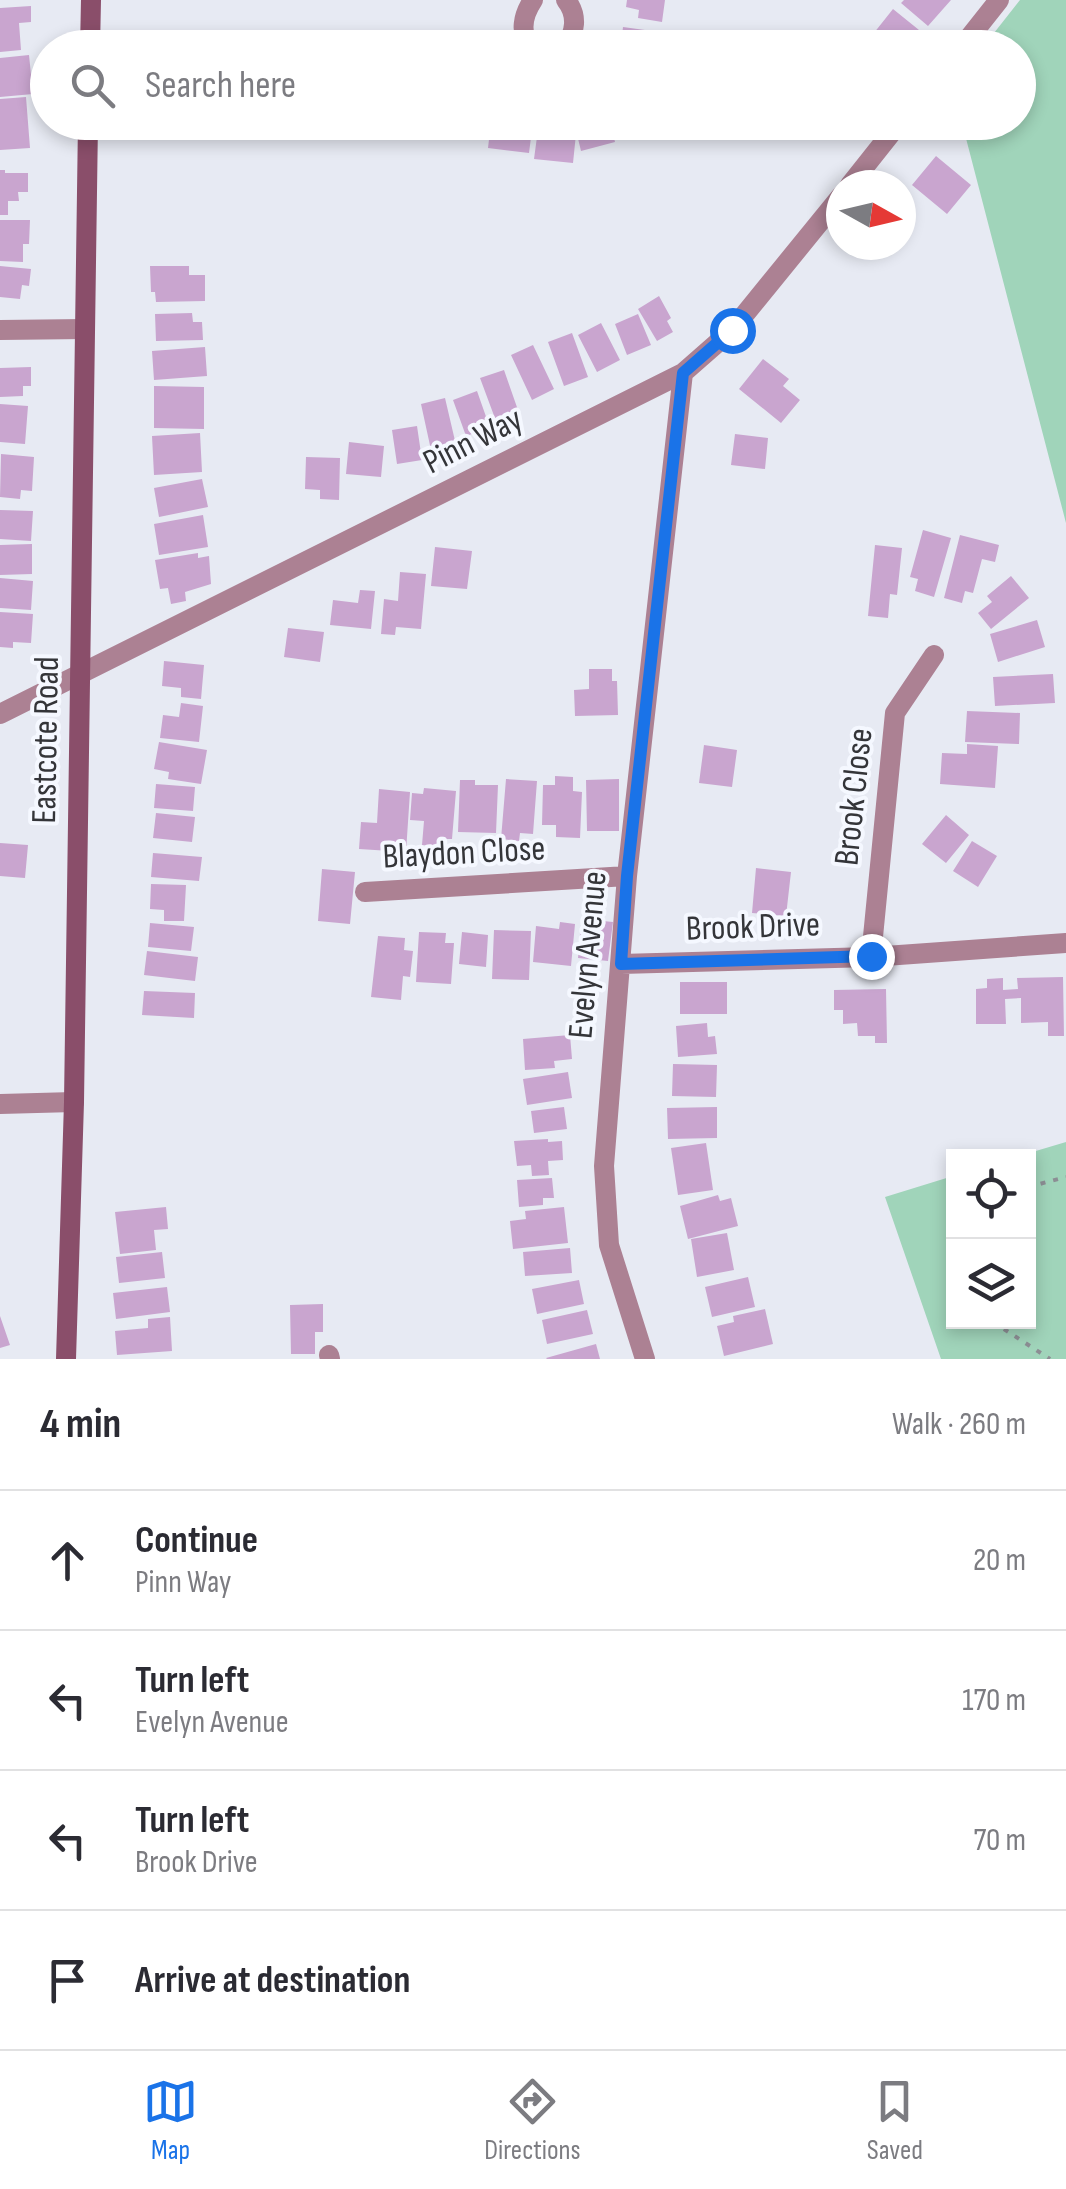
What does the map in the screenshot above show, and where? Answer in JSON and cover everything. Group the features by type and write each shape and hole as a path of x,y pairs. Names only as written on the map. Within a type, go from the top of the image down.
{"main road":[{"path":"90,30 91,0"},
{"name":"Eastcote Road","path":"66,1359 74,1102 88,140"}],"street":[{"path":"523,30 525,12 532,0"},
{"path":"566,0 575,17 573,30"},
{"path":"976,30 1000,0"},
{"path":"862,170 886,140"},
{"name":"Pinn Way","path":"0,714 683,373 732,330 826,214"},
{"path":"0,330 85,329"},
{"name":"Evelyn Avenue","path":"645,1359 609,1245 604,1166 627,876 683,373"},
{"name":"Brook Close","path":"871,956 895,713 934,655"},
{"name":"Blaydon Close","path":"365,892 627,876"},
{"name":"Brook Drive","path":"621,964 871,956 1066,943"},
{"path":"0,1104 74,1102"}],"path":[{"path":"1036,1185 1066,1178"},
{"path":"1004,1329 1050,1359"}],"green space":[{"path":"1020,0 1066,0 1066,523 966,140 1036,140 1036,30 996,30"},
{"path":"1066,1142 1066,1359 941,1359 885,1197 946,1178 946,1329 1036,1329 1036,1151"}],"building":[{"path":"627,0 665,0 662,22 638,18 639,10 626,7"},
{"path":"951,0 928,26 901,3"},
{"path":"31,6 31,22 19,23 21,50 0,52 0,8"},
{"path":"893,9 919,30 876,30"},
{"path":"29,55 30,94 0,97 0,58"},
{"path":"26,97 30,148 0,150 0,99"},
{"path":"489,140 531,140 529,153 488,148"},
{"path":"537,140 575,140 573,163 534,159"},
{"path":"578,140 614,140 615,142 581,151"},
{"path":"936,156 971,185 947,214 916,188 916,180"},
{"path":"0,170 28,173 28,192 18,192 19,201 8,201 8,215 0,215"},
{"path":"0,220 30,220 23,262 0,261"},
{"path":"0,266 31,269 29,286 22,285 20,299 0,297"},
{"path":"150,266 189,266 189,275 205,275 205,301 156,302 155,292 151,292"},
{"path":"659,296 671,318 667,321 673,332 657,341 638,309"},
{"path":"192,313 193,322 202,322 203,340 156,341 155,314"},
{"path":"638,314 651,345 627,355 615,324"},
{"path":"601,323 620,360 597,372 578,335"},
{"path":"572,333 588,377 564,386 548,342"},
{"path":"533,345 554,389 532,400 511,355"},
{"path":"205,347 207,376 154,380 152,351"},
{"path":"763,359 789,379 783,386 800,400 781,423 739,389"},
{"path":"31,367 31,386 23,386 23,396 0,397 0,368"},
{"path":"504,370 519,413 496,421 480,378"},
{"path":"154,386 204,387 204,429 154,428"},
{"path":"477,391 490,428 466,436 453,400"},
{"path":"445,398 456,445 431,450 421,404"},
{"path":"0,404 28,406 25,444 0,442"},
{"path":"417,426 422,460 397,464 392,430"},
{"path":"200,433 202,472 154,475 152,436"},
{"path":"735,434 768,438 765,469 731,465"},
{"path":"349,442 384,446 381,477 346,474"},
{"path":"1,454 34,457 32,491 21,490 20,499 0,497"},
{"path":"306,457 340,458 339,500 320,499 320,490 305,489"},
{"path":"202,479 208,507 159,517 154,488"},
{"path":"0,510 33,511 31,541 0,539"},
{"path":"203,515 208,547 159,555 154,524"},
{"path":"923,530 951,538 934,597 915,591 918,579 910,577"},
{"path":"960,535 999,545 995,562 982,559 973,593 965,591 962,603 944,598"},
{"path":"32,544 32,574 0,575 0,545"},
{"path":"875,545 902,548 897,595 890,594 888,618 868,616"},
{"path":"435,547 472,551 467,589 431,586"},
{"path":"198,553 198,558 209,556 211,584 185,592 186,601 171,604 168,588 160,589 155,560"},
{"path":"400,572 426,574 421,629 396,627 395,635 381,634 384,599 398,601"},
{"path":"1011,576 1029,598 991,629 978,613 992,602 987,596"},
{"path":"0,578 33,581 31,610 0,608"},
{"path":"360,590 375,591 371,629 330,625 333,600 358,603"},
{"path":"0,612 33,614 31,643 13,642 13,648 0,647"},
{"path":"1037,620 1045,647 998,662 990,634"},
{"path":"288,628 324,632 320,662 284,657"},
{"path":"164,661 204,665 201,699 181,697 181,688 162,686"},
{"path":"589,669 612,669 612,681 617,681 618,715 575,716 574,690 589,689"},
{"path":"1053,674 1055,703 995,706 993,677"},
{"path":"181,703 203,706 199,742 160,738 163,715 179,717"},
{"path":"967,711 1020,713 1019,744 965,742"},
{"path":"159,742 207,750 201,784 168,779 169,772 154,769"},
{"path":"967,744 998,746 995,788 940,784 942,753 967,754"},
{"path":"704,745 737,750 732,787 699,783"},
{"path":"555,776 573,777 573,791 582,792 580,838 556,837 556,825 542,825 543,785 555,785"},
{"path":"506,779 537,781 533,834 520,833 519,841 501,839"},
{"path":"619,779 619,831 587,831 586,780"},
{"path":"460,780 475,780 475,785 498,785 496,833 458,832"},
{"path":"156,784 195,787 193,811 154,808"},
{"path":"424,788 456,791 452,839 444,839 443,847 422,845 424,821 410,820 412,793 423,794"},
{"path":"379,789 410,792 406,852 359,849 361,822 377,823"},
{"path":"156,813 195,817 192,842 153,838"},
{"path":"946,815 969,835 946,863 922,844"},
{"path":"972,841 997,856 978,887 953,871"},
{"path":"0,843 28,845 25,878 0,876"},
{"path":"153,853 202,857 199,881 151,877"},
{"path":"756,868 791,872 786,916 752,913"},
{"path":"322,869 355,872 350,924 318,921"},
{"path":"151,884 186,885 184,921 164,921 164,910 150,909"},
{"path":"582,919 613,922 608,961 578,958"},
{"path":"560,922 575,924 571,966 533,962 536,926 559,929"},
{"path":"150,923 194,927 191,951 148,947"},
{"path":"494,930 531,931 529,980 492,979"},
{"path":"419,932 446,933 445,943 454,943 451,984 416,982"},
{"path":"462,932 488,935 486,967 459,964"},
{"path":"378,936 405,938 404,950 413,951 410,977 403,976 401,1000 371,997"},
{"path":"147,951 198,957 195,981 144,975"},
{"path":"1063,977 1064,1036 1048,1036 1048,1022 1021,1023 1021,998 1005,999 1006,1024 976,1024 976,989 987,988 987,979 1003,978 1003,990 1018,989 1017,978"},
{"path":"680,982 727,982 727,1014 680,1014"},
{"path":"886,989 887,1043 875,1043 875,1036 858,1036 857,1023 843,1024 843,1010 834,1010 834,990"},
{"path":"144,991 195,993 194,1018 142,1015"},
{"path":"707,1023 708,1037 715,1036 717,1054 678,1057 676,1026"},
{"path":"570,1035 572,1059 554,1061 555,1068 525,1070 523,1039"},
{"path":"673,1064 717,1065 716,1097 672,1096"},
{"path":"568,1072 572,1098 527,1105 523,1079"},
{"path":"564,1107 567,1129 534,1133 531,1111"},
{"path":"717,1107 717,1138 668,1139 667,1108"},
{"path":"514,1141 562,1141 563,1160 548,1161 549,1175 532,1176 531,1165 517,1166"},
{"path":"706,1143 713,1190 678,1195 671,1148"},
{"path":"552,1178 554,1198 543,1198 543,1205 519,1207 517,1180"},
{"path":"718,1195 720,1201 731,1198 738,1226 688,1239 680,1206"},
{"path":"166,1207 168,1229 154,1230 156,1250 120,1254 115,1212"},
{"path":"564,1207 568,1243 513,1249 510,1221 526,1219 525,1211"},
{"path":"727,1233 734,1270 697,1277 691,1239"},
{"path":"570,1248 572,1273 525,1276 523,1252"},
{"path":"162,1252 165,1278 119,1283 116,1257"},
{"path":"748,1277 755,1307 712,1317 705,1287"},
{"path":"579,1280 584,1304 537,1314 532,1289"},
{"path":"167,1287 170,1312 116,1319 113,1293"},
{"path":"323,1304 323,1332 315,1332 315,1354 291,1354 290,1305"},
{"path":"765,1309 773,1344 724,1356 717,1326 734,1322 733,1316"},
{"path":"587,1310 593,1334 547,1344 542,1320"},
{"path":"0,1316 10,1345 0,1348"},
{"path":"170,1317 172,1351 117,1355 115,1331 148,1328 148,1319"},
{"path":"596,1344 600,1359 546,1358"}],"route":[{"path":"732,330 683,373 627,876 621,964 871,956"}]}
